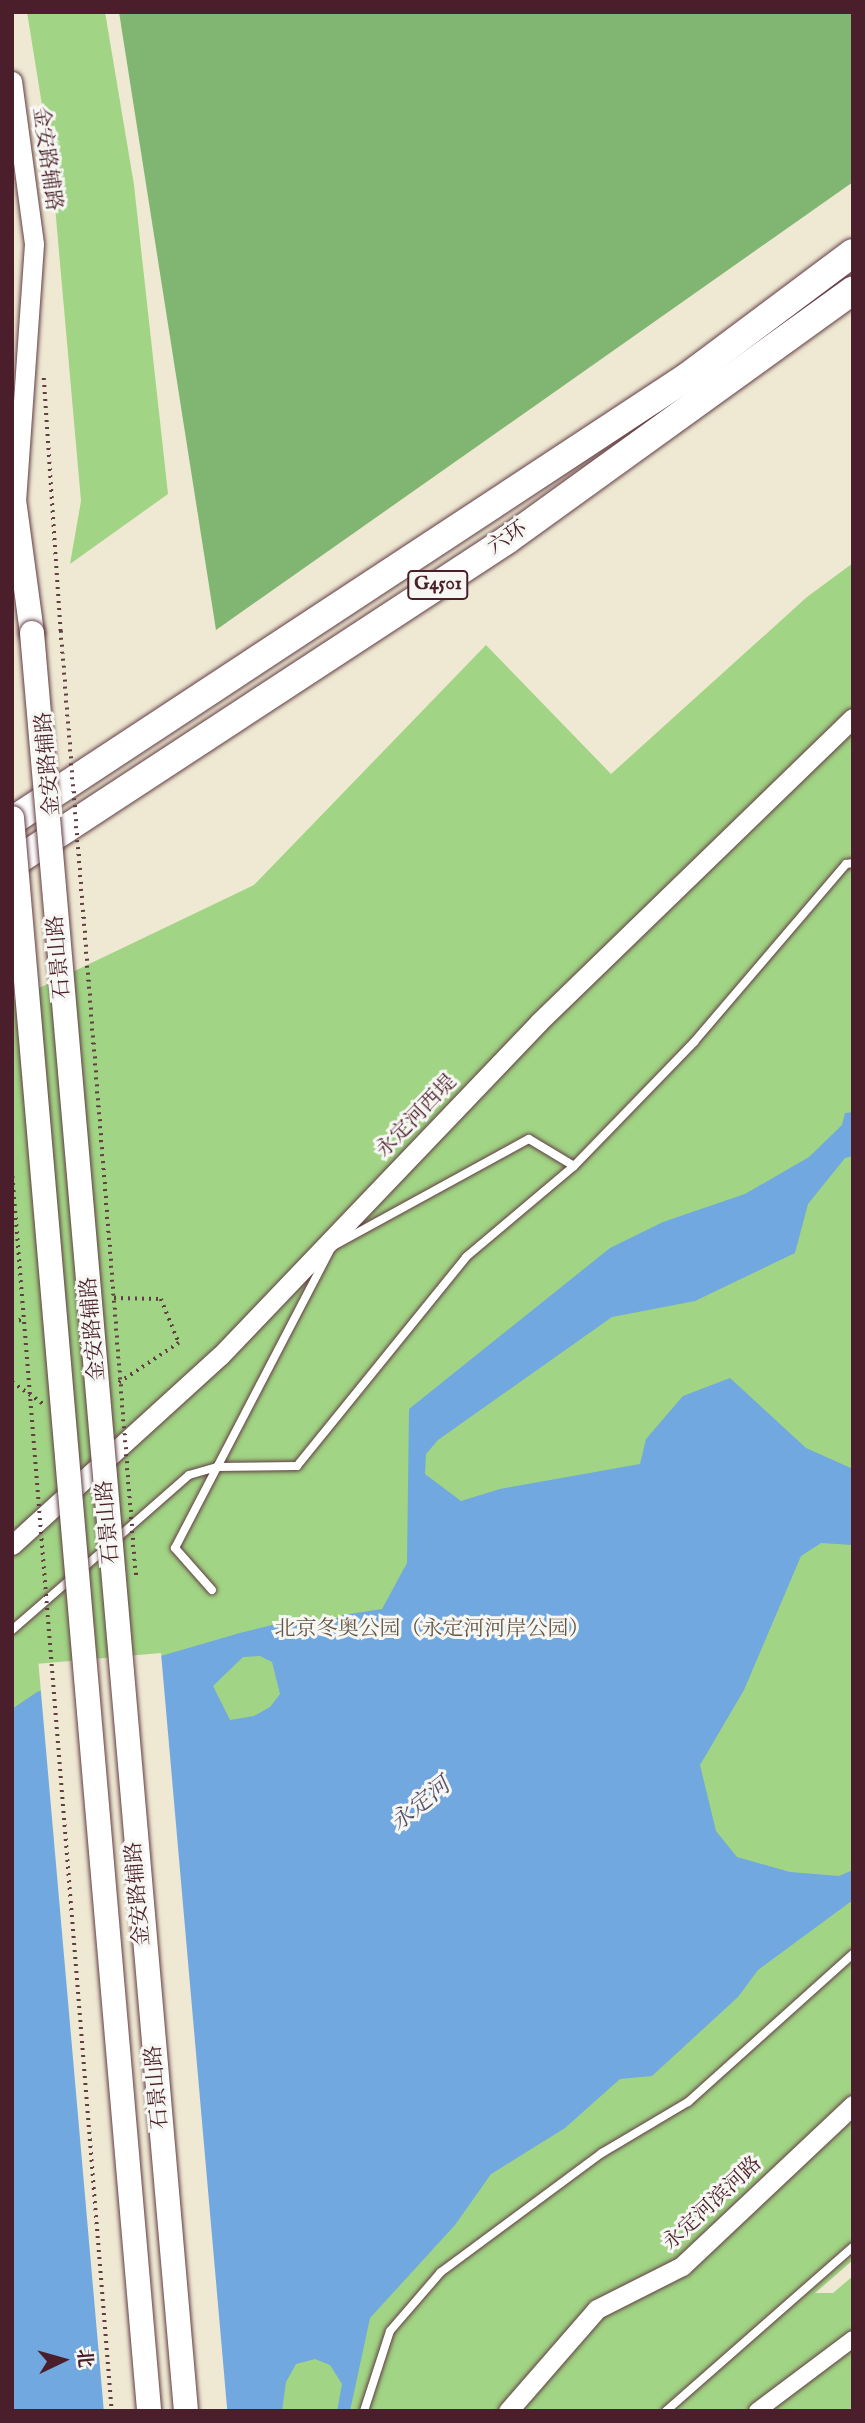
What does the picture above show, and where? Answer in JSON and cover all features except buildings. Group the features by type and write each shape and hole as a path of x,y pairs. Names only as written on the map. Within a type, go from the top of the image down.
{"highway":[{"name":"六环","path":"12,820 664,392 853,253"},
{"name":"六环","path":"12,864 507,540 853,290"}],"main road":[{"name":"石景山路","path":"12,485 32,633 186,2411"},
{"name":"石景山路","path":"12,820 149,2411"}],"street":[{"name":"金安路辅路","path":"12,81 34,244 15,511"},
{"name":"永定河西堤","path":"12,1545 220,1356 329,1246 539,1022 853,718"},
{"name":"永定河滨河路","path":"508,2411 597,2309 682,2266 853,2105"},
{"path":"757,2411 853,2339"}],"lane":[{"path":"12,1630 189,1475 217,1467 297,1466 466,1257 574,1166 694,1042 846,864 853,863"},
{"path":"212,1590 175,1548 329,1246 529,1139 574,1166"},
{"path":"364,2411 390,2331 441,2272 601,2154 688,2102 853,1954"},
{"path":"666,2411 853,2247"}],"path":[{"name":"金安路辅路","path":"44,367 61,631 138,1589"},
{"path":"12,1169 112,2411"},
{"path":"110,1388 179,1343 161,1299 114,1298"},
{"path":"12,1322 25,1319"}],"green space":[{"path":"27,12 105,12 134,185 168,494 70,564 81,501 51,161"},
{"path":"119,12 853,12 853,182 216,630"},
{"name":"北京冬奥公园（永定河河岸公园）","path":"853,563 853,2260 815,2293 833,2293 853,2276 853,2411 12,2411 12,1001 254,885 486,645 611,774 807,597"}],"water":[{"name":"永定河","path":"853,1112 853,1156 845,1158 808,1204 795,1253 695,1301 612,1317 438,1440 426,1454 425,1474 461,1501 500,1489 640,1464 646,1439 683,1396 730,1378 806,1448 853,1469 853,1545 821,1543 801,1556 744,1690 700,1765 716,1831 737,1857 790,1872 839,1876 853,1870 853,1900 758,1970 738,1997 652,2076 620,2079 565,2128 491,2174 455,2225 370,2318 350,2411 337,2411 342,2384 330,2365 315,2359 296,2364 286,2382 282,2411 12,2411 12,1709 37,1692 240,1633 288,1621 316,1628 343,1615 382,1609 407,1563 409,1409 610,1248 663,1222 745,1194 809,1157 842,1125 845,1113","holes":["260,1656 272,1662 280,1694 270,1707 254,1716 230,1720 213,1686 243,1657"]}],"pier":[{"path":"161,1653 227,2411 104,2411 38,1664"}]}
